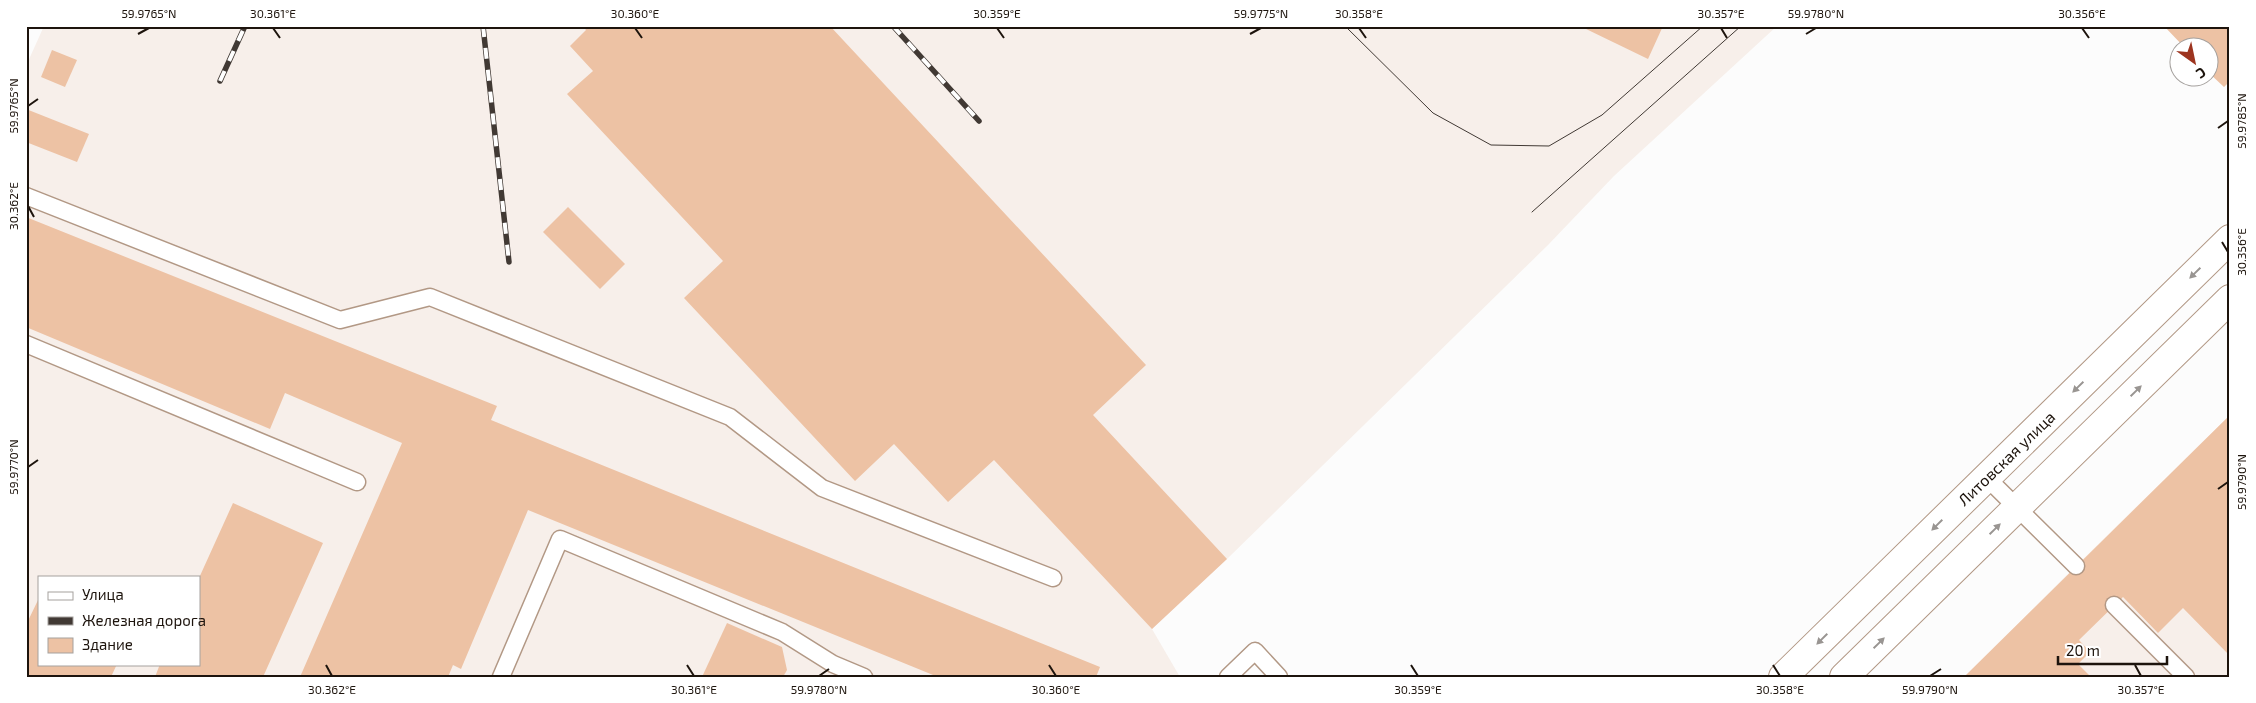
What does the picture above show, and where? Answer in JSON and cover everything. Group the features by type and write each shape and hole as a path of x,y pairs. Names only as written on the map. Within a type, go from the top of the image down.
{"street":[{"name":"Литовская улица","path":"1783,677 2230,239"},
{"path":"1844,677 2230,299"}],"lane":[{"path":"26,196 340,320 430,297 730,417 822,488 1053,578"},
{"path":"26,344 357,482"},
{"path":"1986,477 2076,566"},
{"path":"501,677 560,539 782,632 834,664 864,677"},
{"path":"2114,605 2186,677"},
{"path":"1228,677 1255,651 1279,677"}],"shaded area":[{"path":"44,26 1777,26 1614,176 1548,245 1227,559 1152,629 1180,677 26,677 26,66"},
{"path":"2230,415 2230,677 1964,677 2076,566"}],"building":[{"path":"583,26 830,26 1146,365 1093,415 1227,559 1152,629 994,460 948,502 894,444 855,481 684,298 723,261 567,94 593,71 570,46 586,30"},
{"path":"1585,26 1663,26 1648,59 1584,28"},
{"path":"2164,26 2230,26 2230,81 2224,87 2218,81 2218,38 2175,38"},
{"path":"52,50 77,60 65,87 41,77"},
{"path":"26,109 89,134 77,162 26,142"},
{"path":"568,207 625,264 600,289 543,232"},
{"path":"26,217 497,406 491,420 1100,667 1096,677 938,677 528,510 461,669 453,665 448,677 300,677 402,443 285,393 270,429 26,327"},
{"path":"2230,415 2230,656 2183,608 2158,633 2123,597 2079,640 2090,652 2078,664 2091,677 1964,677"},
{"path":"233,503 323,543 263,677 155,677 159,666 200,666 200,576"},
{"path":"38,600 38,666 116,666 111,677 26,677 26,625"},
{"path":"727,623 782,647 787,670 783,677 702,677"}],"tram line":[{"path":"1345,26 1433,113 1491,145 1549,146 1602,115 1703,26"},
{"path":"1532,212 1741,26"}],"railway":[{"path":"220,81 245,26"},
{"path":"483,26 509,262"},
{"path":"893,26 979,121"}]}
